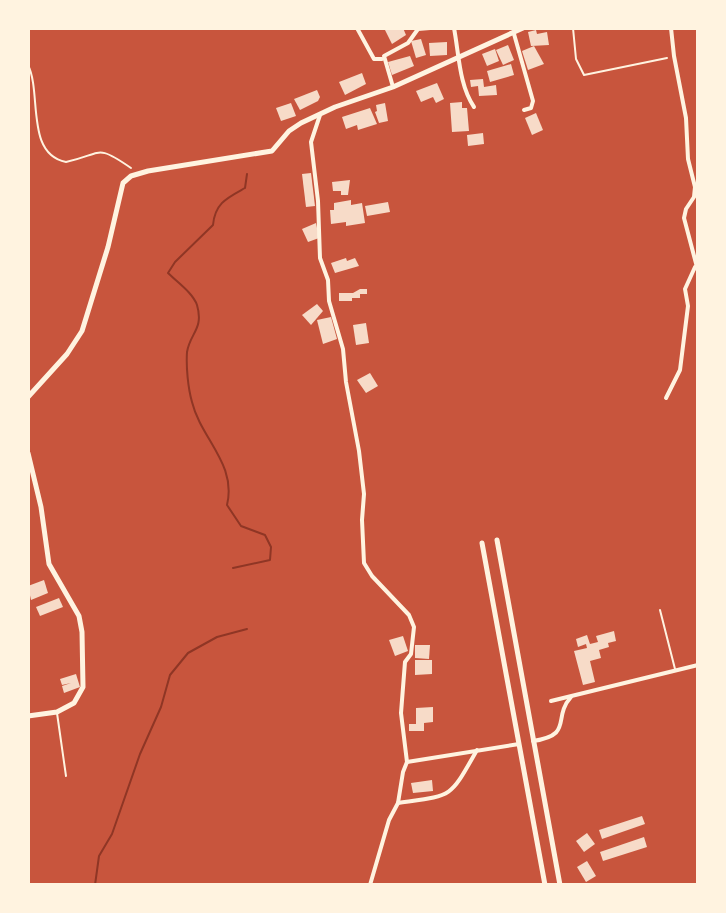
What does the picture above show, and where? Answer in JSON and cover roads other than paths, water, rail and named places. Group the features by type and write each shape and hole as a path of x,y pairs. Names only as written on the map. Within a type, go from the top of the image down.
{"street":[{"path":"357,28 374,59 382,59 408,43 418,29 430,28"},
{"path":"454,28 467,97 474,107"},
{"path":"28,397 67,354 82,331 108,247 120,190 127,179 139,173 272,151 294,127 321,113 393,87 523,28"},
{"path":"666,398 680,370 688,306 685,289 696,269 684,218 694,197 695,187 671,28"},
{"path":"514,34 533,101 531,108 524,110"},
{"path":"382,59 393,87"},
{"path":"321,113 311,142 318,201 320,258 343,349 359,451 364,494 364,563 372,576 409,615 414,627 411,654 405,662 401,713 407,762 398,803 389,820 370,885"},
{"path":"28,453 41,507 49,564 73,604 82,632 81,692 74,703 57,712 28,716"},
{"path":"497,540 560,885"},
{"path":"482,543 545,885"},
{"path":"502,652 517,649"},
{"path":"551,701 698,665"},
{"path":"533,741 551,739 562,727 566,702 573,695"},
{"path":"407,762 519,744"},
{"path":"398,803 444,797 455,788 477,750"},
{"path":"530,801 544,799"}],"lane":[{"path":"660,610 675,670"},
{"path":"57,712 66,776"}],"waterway":[{"path":"233,568 270,560 271,547 265,535 241,526 227,505 229,490 223,464 196,415 188,384 187,352 198,325 197,305 168,273 175,262 213,225 216,211 223,202 245,188 247,174"},
{"path":"95,885 99,856 112,834 140,754 161,707 170,675 188,653 217,637 247,629"}]}
